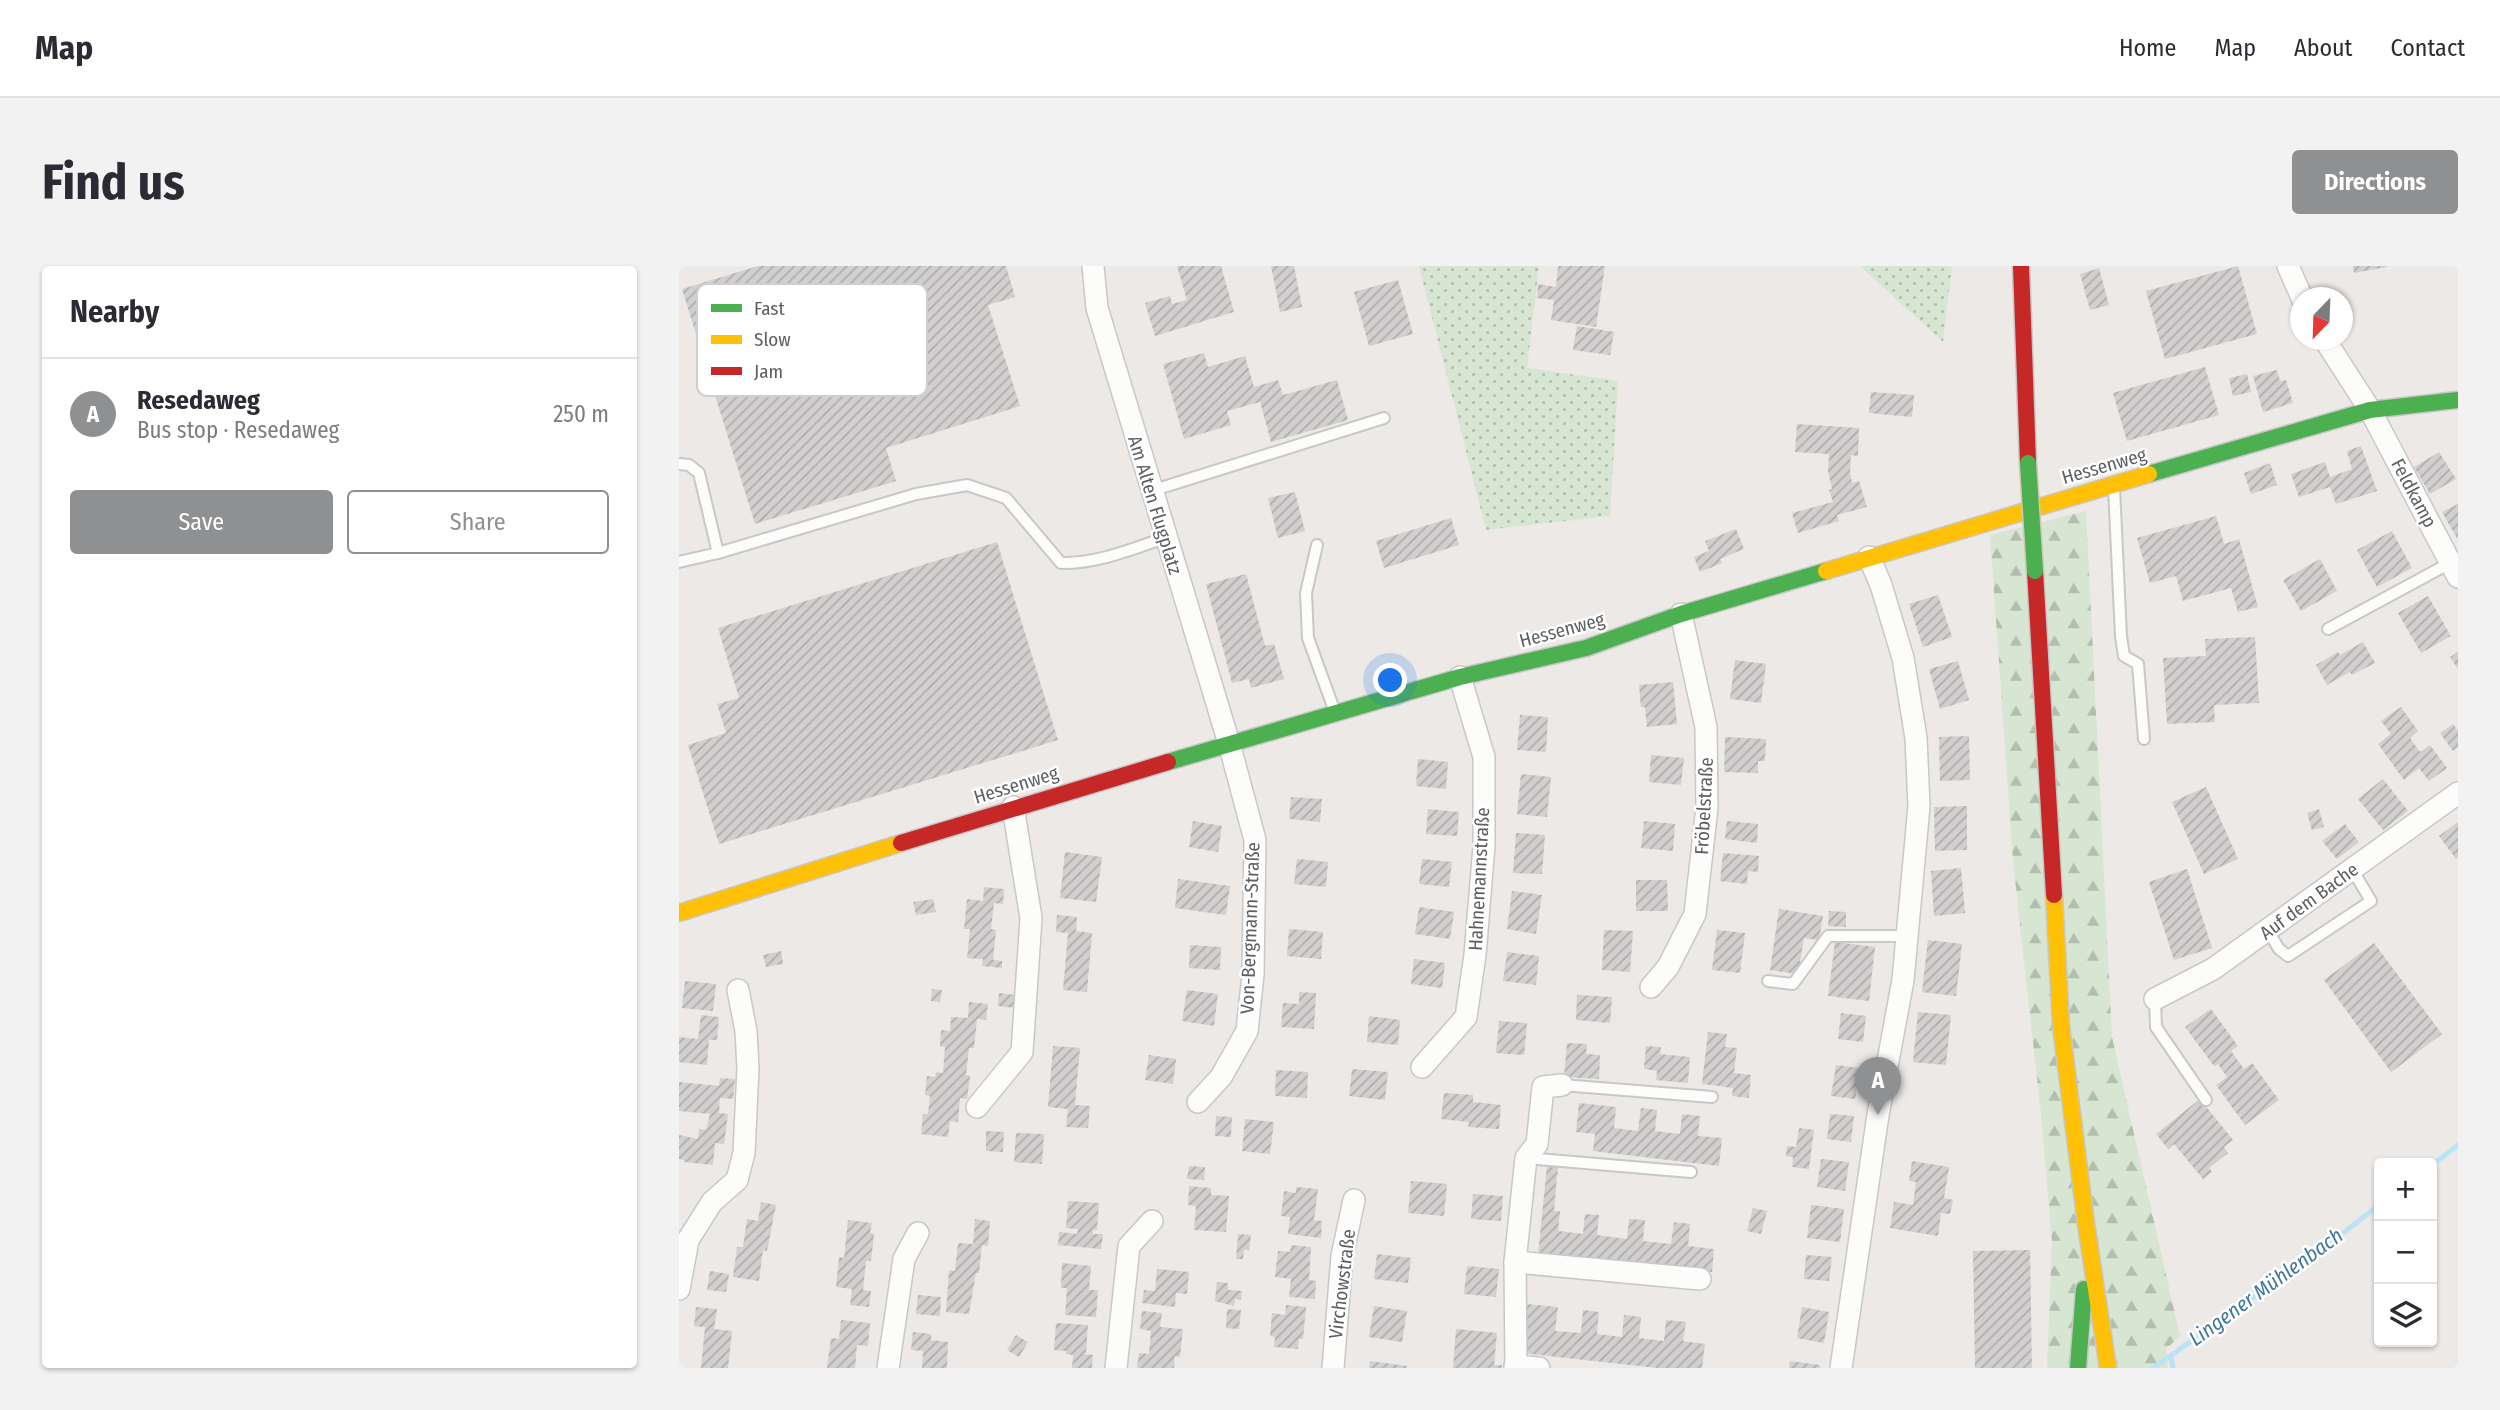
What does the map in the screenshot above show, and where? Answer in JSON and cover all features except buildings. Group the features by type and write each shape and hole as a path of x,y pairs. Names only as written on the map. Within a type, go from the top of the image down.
{"street":[{"name":"Am Alten Flugplatz","path":"1093,266 1097,308 1229,743"},
{"path":"2021,266 2028,463 2061,1026 2086,1224 2108,1368"},
{"path":"2288,266 2297,287"},
{"name":"Feldkamp","path":"2331,350 2370,410 2454,570"},
{"name":"Hessenweg","path":"679,913 1013,807 1460,677 1586,648 1681,614 2370,410 2458,400"},
{"path":"1841,1368 1878,1115 1903,980 1919,806 1916,738 1903,658 1881,585 1869,557"},
{"name":"Fröbelstraße","path":"1651,987 1668,967 1695,914 1707,807 1706,727 1681,614"},
{"name":"Hahnemannstraße","path":"1422,1067 1466,1017 1475,955 1484,846 1484,757 1460,677"},
{"name":"Von-Bergmann-Straße","path":"1199,1102 1221,1077 1247,1031 1253,975 1255,840 1229,743"},
{"name":"Auf dem Bache","path":"2155,999 2213,969 2268,932 2458,793"},
{"path":"977,1107 1022,1052 1031,918 1013,807"},
{"path":"679,1289 688,1240 712,1202 737,1180 744,1153 748,1068 746,1031 738,990"},
{"path":"1539,1368 1515,1367 1515,1262 1526,1158 1537,1144 1543,1087 1562,1085"},
{"name":"Virchowstraße","path":"1333,1368 1342,1256 1354,1200"},
{"path":"1116,1368 1129,1246 1152,1221"},
{"path":"2078,1368 2086,1224"},
{"path":"888,1368 904,1259 918,1233"},
{"path":"1515,1262 1700,1279"}],"lane":[{"path":"1151,491 1384,418"},
{"path":"679,464 689,465 699,472 718,553"},
{"path":"679,562 718,553 916,494 967,485 1006,498 1061,563 1078,564 1165,538"},
{"path":"2114,485 2121,636 2124,656 2138,664 2144,739"},
{"path":"1317,545 1306,593 1308,638 1336,713"},
{"path":"2327,629 2454,570"},
{"path":"2268,932 2279,949 2288,956 2371,901 2353,869"},
{"path":"1768,981 1793,984 1828,936 1907,936"},
{"path":"2155,999 2156,1027 2206,1100"},
{"path":"1562,1085 1712,1097"},
{"path":"1526,1158 1691,1172"}],"green space":[{"path":"1419,266 1539,266 1527,368 1618,381 1610,516 1486,530"},
{"path":"1860,266 1952,266 1943,342"},
{"path":"2086,511 2112,1037 2180,1336 2166,1349 2168,1368 2047,1368 2052,1241 2013,861 1990,535"}],"waterway":[{"name":"Lingener Mühlenbach","path":"2437,1161 2458,1145"},
{"name":"Lingener Mühlenbach","path":"2153,1368 2329,1244 2374,1209"},
{"path":"2171,1356 2173,1368"}],"traffic: fast":[{"path":"2149,474 2370,410 2458,400"},
{"path":"2028,463 2035,571"},
{"path":"1168,762 1460,677 1586,648 1681,614 1826,571"},
{"path":"2078,1368 2084,1289"}],"traffic: slow":[{"path":"1826,571 2149,474"},
{"path":"679,913 901,843"},
{"path":"2054,895 2061,1026 2086,1224 2108,1368"}],"traffic: jam":[{"path":"2021,266 2028,463"},
{"path":"2035,571 2054,895"},
{"path":"901,843 1168,762"}],"place":[{"name":"Resedaweg","path":"1878,1115"}]}
